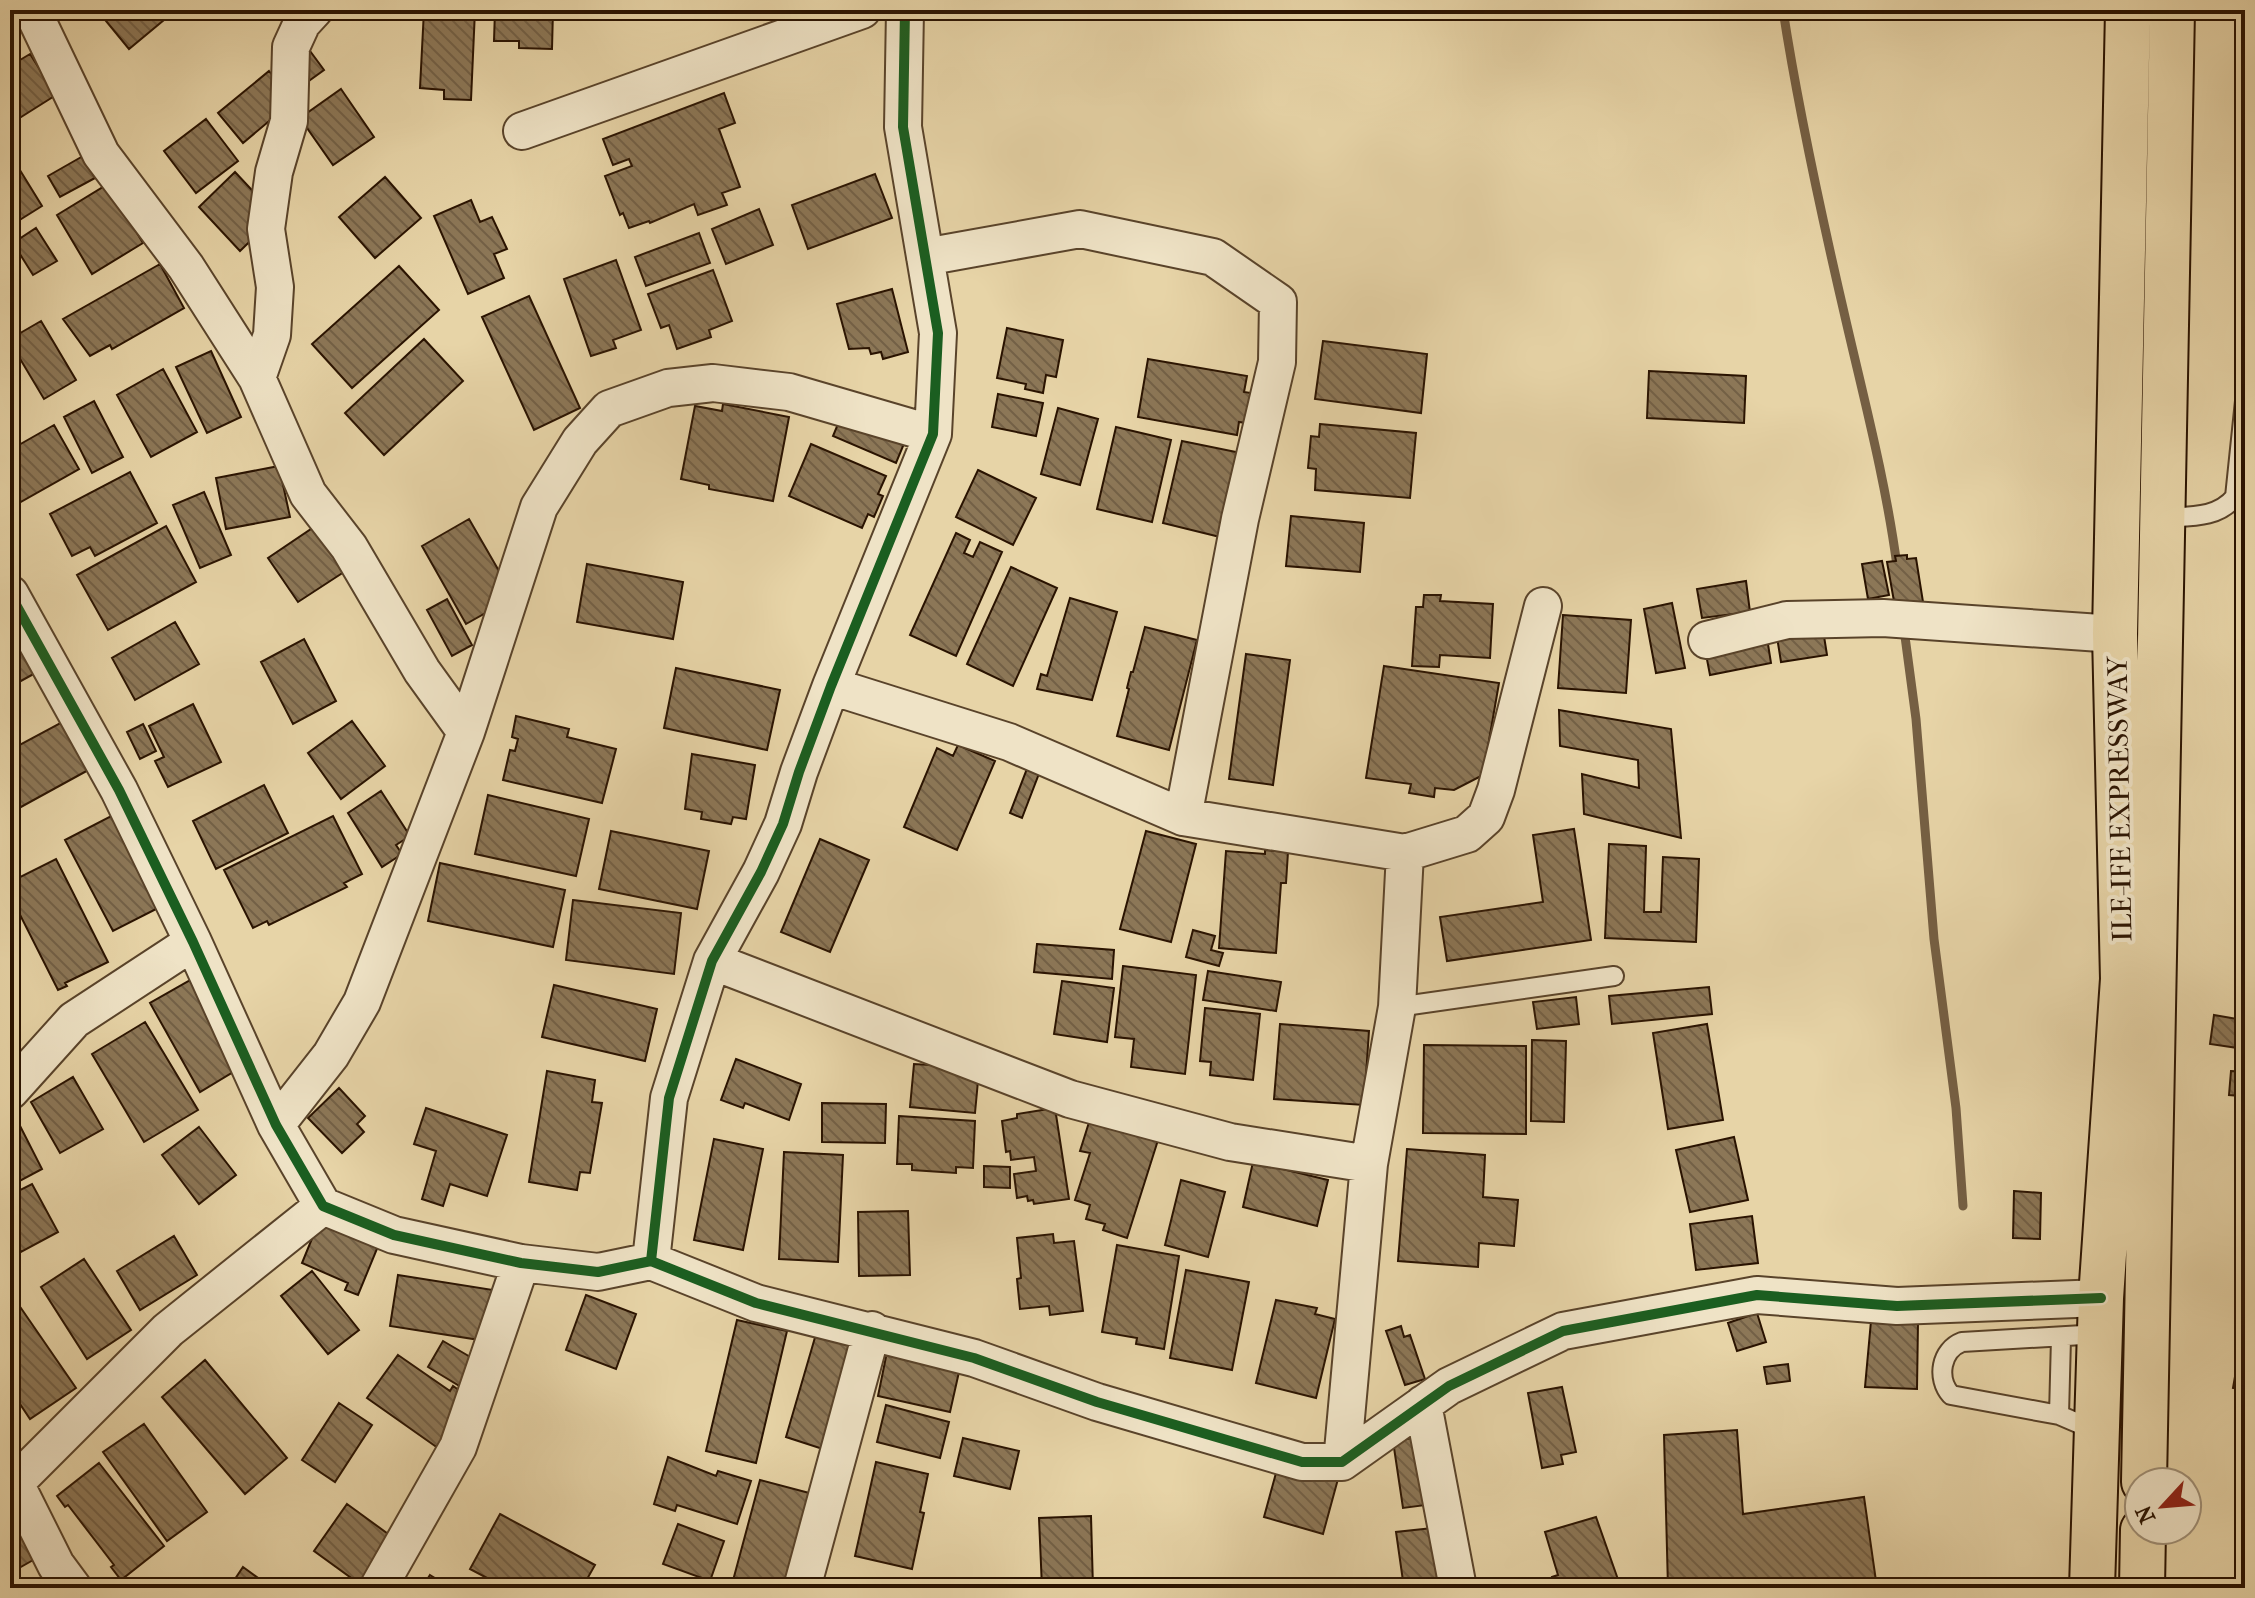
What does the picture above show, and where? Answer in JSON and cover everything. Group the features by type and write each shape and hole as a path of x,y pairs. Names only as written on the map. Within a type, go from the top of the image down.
{"highway":[{"name":"ILE-IFE EXPRESSWAY","path":"2092,1588 2078,1423 2123,979 2115,634 2127,10"},
{"name":"ILE-IFE EXPRESSWAY","path":"2144,1466 2172,10"},
{"path":"2142,1588 2143,1546"}],"street":[{"path":"10,25 32,10 101,154 186,267 257,378 308,494 349,547 422,671 466,732"},
{"path":"257,378 272,335 275,287 266,229 274,172 289,121 291,47 302,23 314,10"},
{"path":"522,131 862,10"},
{"path":"651,1261 669,1098 712,961 761,872 783,824 831,686 933,434 938,333 903,127 905,10"},
{"path":"925,257 1080,229 1213,257 1278,302 1277,362 1240,519 1183,817"},
{"path":"276,1125 331,1055 362,1002 466,732 539,507 580,441 609,409 668,388 713,383 789,392 933,434"},
{"path":"10,594 119,790 193,942 276,1125 323,1206 394,1235 521,1263 598,1272 651,1261 756,1303 974,1358 1097,1402 1302,1462 1342,1462 1449,1386 1563,1331 1757,1295 2087,1323"},
{"path":"831,686 1009,742 1183,817 1405,853 1467,834 1486,817 1496,790 1543,606"},
{"path":"1707,640 1787,620 1883,618 2115,634"},
{"path":"1342,1462 1369,1164 1397,1007 1405,853"},
{"path":"10,1091 74,1020 193,942"},
{"path":"712,961 1070,1099 1230,1142 1369,1164"},
{"path":"73,1588 56,1565 13,1477 168,1330 323,1206"},
{"path":"378,1588 458,1447 521,1263"},
{"path":"802,1588 872,1330"},
{"path":"1423,1404 1458,1588"}],"lane":[{"path":"2162,518 2216,513 2227,507 2235,497 2245,401"},
{"path":"1397,1007 1614,976"},
{"path":"2078,1423 1951,1395 1943,1382 1944,1356 1953,1345 1962,1342 2087,1323"}],"building":[{"path":"97,10 176,10 129,49"},
{"path":"424,10 475,10 471,100 444,99 444,90 420,88"},
{"path":"495,10 553,10 552,49 519,48 519,41 494,41"},
{"path":"299,36 324,70 299,88"},
{"path":"30,54 56,95 10,124 10,66"},
{"path":"269,71 293,101 243,143 218,113"},
{"path":"341,89 374,137 333,165 300,118"},
{"path":"724,93 735,123 719,129 740,187 722,193 727,205 698,215 694,204 650,223 629,228 623,213 620,215 605,176 632,166 629,159 613,165 603,139"},
{"path":"206,119 238,161 196,193 164,151"},
{"path":"10,154 42,206 10,226"},
{"path":"83,156 95,178 60,197 48,176"},
{"path":"235,172 276,216 240,251 199,207"},
{"path":"875,174 892,218 808,249 792,205"},
{"path":"385,177 421,218 375,258 339,217"},
{"path":"108,184 143,243 92,274 57,215"},
{"path":"471,200 480,222 492,217 507,249 494,254 504,278 468,294 434,216"},
{"path":"759,209 773,245 726,264 712,229"},
{"path":"36,228 57,261 33,275 13,243"},
{"path":"699,233 710,263 646,286 635,257"},
{"path":"616,260 641,330 613,340 616,348 591,356 564,279"},
{"path":"160,264 184,308 112,349 110,345 90,356 63,319"},
{"path":"399,266 439,310 352,388 312,344"},
{"path":"713,270 732,321 709,330 711,337 677,349 669,325 661,328 648,294"},
{"path":"892,289 908,352 883,359 881,352 871,354 869,348 849,349 837,304"},
{"path":"529,296 580,408 534,430 482,317"},
{"path":"41,321 76,380 44,399 10,342 10,339"},
{"path":"1007,328 1063,340 1056,377 1046,375 1043,393 1025,389 1026,384 997,378"},
{"path":"424,339 463,381 384,455 345,413"},
{"path":"1323,341 1427,354 1421,413 1315,399"},
{"path":"211,351 241,417 207,433 176,367"},
{"path":"1148,359 1247,376 1244,392 1251,393 1246,423 1239,422 1237,435 1138,417"},
{"path":"163,369 197,432 151,457 117,395"},
{"path":"1649,371 1746,376 1744,423 1647,418"},
{"path":"998,394 1043,403 1036,436 992,427"},
{"path":"94,401 123,457 92,473 64,417"},
{"path":"723,404 789,417 773,501 709,489 709,485 681,479 695,406 722,411"},
{"path":"845,407 908,434 896,463 833,436"},
{"path":"1058,408 1098,419 1080,485 1041,474"},
{"path":"1320,424 1416,433 1410,498 1315,490 1316,469 1308,468 1311,436 1319,437"},
{"path":"54,425 79,469 10,508 10,450"},
{"path":"1116,427 1171,440 1152,522 1097,509"},
{"path":"1182,441 1241,453 1220,537 1163,523"},
{"path":"811,444 886,476 878,494 883,496 874,517 868,514 862,528 789,496"},
{"path":"279,466 290,517 226,529 216,478"},
{"path":"978,470 1036,498 1013,545 956,517"},
{"path":"130,472 157,523 95,556 90,547 72,556 50,514"},
{"path":"204,492 231,555 200,568 173,505"},
{"path":"1291,516 1364,523 1360,572 1286,566"},
{"path":"469,519 514,597 466,624 422,546"},
{"path":"317,525 347,570 298,602 268,558"},
{"path":"166,526 196,582 108,630 77,575"},
{"path":"956,533 970,540 964,553 973,557 980,542 1002,552 956,656 910,635"},
{"path":"1907,555 1907,559 1916,558 1923,602 1895,607 1887,562 1896,561 1895,556"},
{"path":"1882,561 1889,595 1868,599 1862,564"},
{"path":"587,564 683,582 673,639 577,622"},
{"path":"1011,567 1057,588 1013,686 967,664"},
{"path":"1746,581 1750,612 1702,618 1697,589"},
{"path":"1424,595 1441,595 1440,601 1493,604 1490,658 1440,655 1439,667 1412,666 1416,607 1423,607"},
{"path":"1070,598 1117,612 1092,700 1037,689 1041,674 1047,676"},
{"path":"447,599 472,645 452,656 427,610"},
{"path":"1672,603 1685,668 1656,673 1644,609"},
{"path":"1563,615 1631,620 1626,693 1558,688"},
{"path":"10,617 39,671 10,687"},
{"path":"175,622 199,664 135,700 112,658"},
{"path":"1145,627 1197,640 1169,750 1117,736"},
{"path":"1823,630 1827,655 1781,662 1777,637"},
{"path":"1767,638 1771,663 1710,675 1705,649"},
{"path":"304,639 336,701 293,724 261,662"},
{"path":"1246,654 1290,660 1273,785 1229,779"},
{"path":"1384,666 1499,683 1483,775 1454,790 1435,788 1434,797 1409,793 1411,784 1366,778"},
{"path":"676,668 780,690 767,750 664,728"},
{"path":"193,704 221,762 168,787 155,761 164,757 149,726"},
{"path":"1559,710 1671,729 1681,838 1584,814 1582,774 1639,788 1638,760 1560,746"},
{"path":"516,716 569,729 567,737 616,749 602,803 503,780 510,750 515,751 518,739 512,737"},
{"path":"66,720 92,768 10,813 10,750"},
{"path":"352,721 385,766 341,799 308,753"},
{"path":"143,724 156,751 140,759 127,732"},
{"path":"958,745 995,761 957,850 904,827 937,748 953,756"},
{"path":"1033,753 1045,758 1022,818 1010,813"},
{"path":"692,754 755,765 746,819 733,817 731,824 701,819 702,812 685,809"},
{"path":"264,785 288,833 216,869 193,821"},
{"path":"381,791 410,836 396,845 402,854 382,867 348,813"},
{"path":"488,795 589,819 576,876 475,854"},
{"path":"117,813 164,905 113,931 65,840"},
{"path":"333,816 362,874 344,883 347,887 269,925 267,921 253,928 224,870"},
{"path":"1574,829 1591,940 1447,961 1440,917 1543,902 1533,835"},
{"path":"611,831 709,851 697,909 599,889"},
{"path":"1146,831 1196,844 1171,942 1120,929"},
{"path":"820,839 869,860 830,952 781,932"},
{"path":"1609,844 1646,846 1644,912 1661,912 1663,857 1699,859 1696,942 1605,938"},
{"path":"1265,850 1288,852 1286,883 1281,883 1276,953 1219,948 1226,851 1265,854"},
{"path":"56,859 108,962 65,983 67,986 58,990 10,895 10,882"},
{"path":"440,863 565,890 553,947 428,921"},
{"path":"573,900 681,913 674,974 566,960"},
{"path":"1193,930 1215,936 1211,950 1223,953 1219,966 1186,957"},
{"path":"1037,944 1114,950 1112,979 1034,972"},
{"path":"1123,966 1196,975 1185,1074 1131,1067 1134,1039 1115,1037"},
{"path":"1208,971 1281,982 1276,1011 1203,1000"},
{"path":"194,978 238,1069 200,1092 150,1003"},
{"path":"1062,981 1114,988 1107,1042 1054,1034"},
{"path":"554,985 657,1009 645,1061 542,1037"},
{"path":"1709,987 1712,1014 1612,1024 1609,996"},
{"path":"1576,997 1579,1024 1537,1029 1533,1002"},
{"path":"1205,1008 1260,1014 1253,1080 1210,1075 1211,1062 1200,1061"},
{"path":"2214,1015 2243,1020 2238,1048 2210,1044"},
{"path":"145,1022 198,1110 144,1142 92,1054"},
{"path":"1280,1024 1369,1031 1364,1105 1274,1099"},
{"path":"1707,1024 1723,1120 1668,1129 1653,1033"},
{"path":"1532,1040 1566,1041 1564,1122 1531,1121"},
{"path":"1424,1045 1526,1046 1526,1134 1423,1133"},
{"path":"736,1059 801,1084 789,1120 745,1103 743,1108 721,1100"},
{"path":"930,1061 979,1070 975,1113 910,1107 914,1064 930,1065"},
{"path":"547,1071 595,1080 592,1102 602,1103 590,1173 580,1172 577,1190 529,1182"},
{"path":"2231,1071 2245,1072 2245,1111 2240,1110 2241,1096 2229,1095"},
{"path":"73,1077 103,1129 60,1153 31,1102"},
{"path":"339,1088 365,1116 357,1124 364,1132 342,1153 308,1118"},
{"path":"822,1103 886,1104 885,1143 822,1142"},
{"path":"426,1108 507,1135 487,1196 450,1184 443,1206 422,1199 436,1151 414,1144"},
{"path":"1055,1108 1069,1199 1034,1204 1033,1200 1028,1201 1027,1196 1017,1198 1014,1174 1036,1171 1034,1157 1011,1160 1010,1151 1006,1152 1002,1121 1017,1118 1017,1114"},
{"path":"899,1116 975,1121 973,1168 956,1167 956,1173 912,1170 912,1164 897,1164"},
{"path":"1091,1116 1159,1137 1127,1238 1103,1230 1105,1224 1086,1219 1090,1205 1075,1200 1090,1153 1080,1151"},
{"path":"17,1120 42,1169 16,1183 10,1171 10,1124"},
{"path":"2236,1123 2245,1123 2245,1159 2237,1159"},
{"path":"199,1127 236,1175 199,1204 162,1155"},
{"path":"1734,1137 1748,1200 1690,1212 1676,1150"},
{"path":"714,1139 763,1149 743,1250 694,1240"},
{"path":"1407,1149 1485,1155 1483,1197 1518,1200 1514,1246 1479,1243 1478,1267 1398,1261"},
{"path":"784,1152 843,1155 838,1262 779,1259"},
{"path":"1253,1162 1328,1180 1317,1226 1243,1207"},
{"path":"984,1166 1010,1167 1010,1188 984,1187"},
{"path":"1181,1180 1225,1192 1208,1257 1165,1245"},
{"path":"32,1184 58,1232 21,1252 10,1231 10,1195"},
{"path":"2014,1191 2041,1193 2040,1239 2013,1238"},
{"path":"908,1211 910,1275 859,1276 858,1212"},
{"path":"322,1214 381,1239 358,1295 345,1290 348,1283 302,1263"},
{"path":"1752,1216 1758,1263 1696,1270 1690,1224"},
{"path":"1053,1234 1054,1243 1074,1241 1083,1311 1050,1315 1049,1306 1020,1309 1017,1238"},
{"path":"174,1236 197,1275 140,1310 117,1271"},
{"path":"1117,1245 1179,1256 1164,1349 1136,1344 1137,1338 1102,1332"},
{"path":"84,1259 131,1330 87,1359 41,1287"},
{"path":"1186,1270 1249,1282 1232,1370 1170,1358"},
{"path":"312,1271 359,1330 328,1354 281,1296"},
{"path":"398,1275 493,1290 486,1341 390,1326"},
{"path":"586,1295 636,1314 616,1369 566,1350"},
{"path":"14,1298 76,1388 30,1419 10,1389 10,1300"},
{"path":"1276,1300 1317,1308 1315,1314 1335,1319 1316,1398 1256,1383"},
{"path":"1757,1313 1766,1342 1737,1351 1728,1323"},
{"path":"737,1320 787,1331 756,1463 706,1451"},
{"path":"1871,1321 1918,1322 1917,1389 1865,1387"},
{"path":"1401,1326 1404,1337 1410,1335 1425,1379 1405,1385 1386,1331"},
{"path":"816,1334 863,1348 832,1452 786,1437"},
{"path":"443,1341 496,1372 481,1399 428,1367"},
{"path":"888,1347 961,1363 950,1412 878,1396"},
{"path":"398,1355 450,1391 453,1386 467,1396 445,1453 367,1398"},
{"path":"205,1360 287,1458 245,1494 162,1397"},
{"path":"1788,1364 1790,1381 1767,1384 1764,1367"},
{"path":"2236,1371 2245,1373 2245,1390 2233,1388"},
{"path":"1562,1387 1576,1452 1561,1455 1563,1464 1542,1468 1528,1393"},
{"path":"339,1403 372,1425 335,1482 302,1460"},
{"path":"886,1405 949,1422 940,1458 877,1442"},
{"path":"144,1424 207,1512 167,1541 103,1452"},
{"path":"1737,1430 1743,1514 1864,1497 1877,1588 1668,1588 1664,1435"},
{"path":"1438,1434 1449,1502 1403,1508 1393,1441"},
{"path":"963,1438 1019,1451 1010,1489 954,1476"},
{"path":"668,1457 716,1476 718,1471 751,1481 737,1524 677,1505 675,1511 654,1504"},
{"path":"876,1462 928,1474 920,1512 924,1513 912,1569 855,1556"},
{"path":"1279,1462 1338,1479 1323,1534 1264,1517"},
{"path":"99,1463 164,1546 121,1580 111,1567 114,1565 68,1505 65,1507 57,1496"},
{"path":"760,1480 813,1494 787,1588 731,1588"},
{"path":"347,1504 395,1539 361,1585 314,1551"},
{"path":"500,1514 595,1565 582,1588 506,1588 470,1569"},
{"path":"1091,1516 1093,1588 1042,1588 1039,1518"},
{"path":"10,1517 35,1559 10,1573"},
{"path":"1596,1517 1621,1588 1555,1588 1552,1577 1558,1575 1545,1532"},
{"path":"678,1524 724,1541 710,1581 663,1564"},
{"path":"1451,1526 1459,1588 1404,1588 1396,1532"},
{"path":"243,1567 272,1588 229,1588"},
{"path":"430,1575 451,1588 422,1588"},
{"path":"856,1579 892,1588 854,1588"}],"waterway":[{"path":"1783,10 1796,88 1881,474 1897,566"},
{"path":"1904,629 1916,719 1934,939 1956,1108 1963,1206"}],"cycle path":[{"path":"651,1261 669,1098 712,961 761,872 783,824 831,686 933,434 938,333 903,127 905,10"},
{"path":"10,594 119,790 193,942 276,1125 323,1206 394,1235 521,1263 598,1272 651,1261 756,1303 974,1358 1097,1402 1302,1462 1342,1462 1449,1386 1563,1331 1757,1295 1897,1306 2101,1298"}]}
